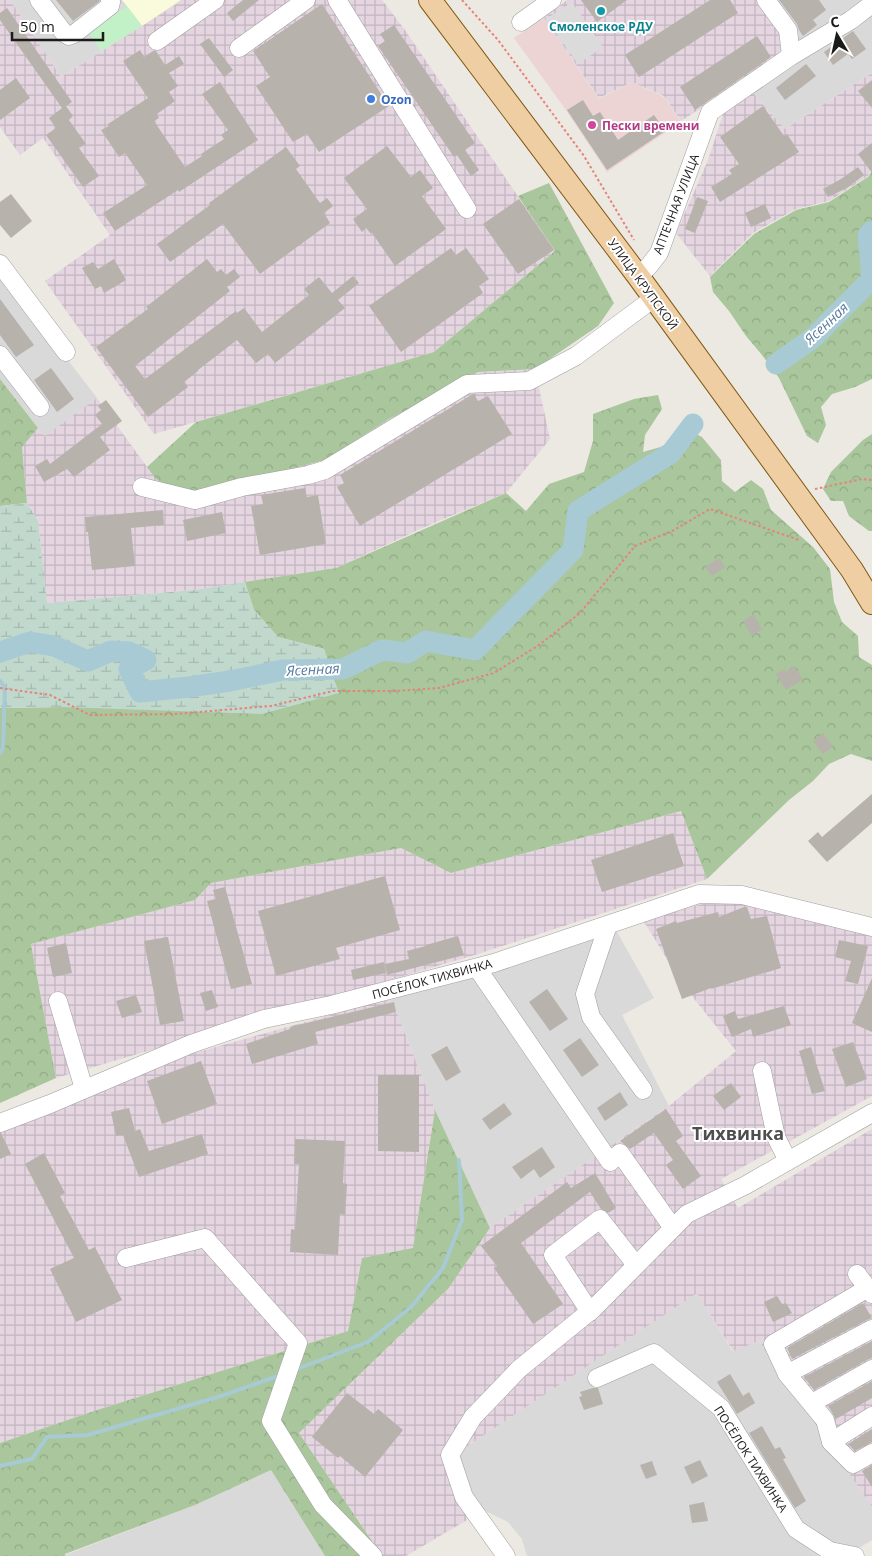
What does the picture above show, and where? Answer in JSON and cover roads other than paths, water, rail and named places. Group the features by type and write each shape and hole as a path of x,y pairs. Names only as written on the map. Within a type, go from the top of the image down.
{"main road":[{"name":"УЛИЦА КРУПСКОЙ","path":"430,0 638,276 852,570 872,603"},
{"name":"УЛИЦА КРУПСКОЙ","path":"852,570 872,589"}],"street":[{"path":"39,0 64,33 69,36 110,6 110,0"},
{"path":"157,41 215,0"},
{"path":"239,48 306,0"},
{"path":"337,0 467,209"},
{"path":"521,22 552,0"},
{"path":"766,0 788,30 791,56"},
{"name":"АПТЕЧНАЯ УЛИЦА","path":"638,276 659,253 710,112 791,56 851,20 872,4"},
{"path":"0,264 66,352"},
{"path":"142,487 195,500 242,487 325,470 467,384 529,381 576,356 654,298"},
{"path":"0,356 40,407"},
{"name":"ПОСЁЛОК ТИХВИНКА","path":"0,1123 191,1044 264,1019 331,1005 477,968 699,894 742,895 872,927"},
{"path":"608,925 585,994 590,1017 643,1090"},
{"path":"477,968 610,1162 620,1153 673,1228"},
{"path":"58,1001 84,1089"},
{"path":"762,1071 776,1137 788,1161"},
{"path":"506,1556 464,1497 450,1455 473,1418 519,1369 590,1312 687,1214 746,1185 872,1113"},
{"path":"590,1312 553,1255 600,1219 636,1265"},
{"path":"126,1258 205,1238 298,1343 271,1421 323,1505 372,1556"},
{"path":"857,1274 870,1291 773,1344 787,1374 825,1420 831,1442 853,1464 872,1453"},
{"path":"787,1374 872,1329"},
{"name":"ПОСЁЛОК ТИХВИНКА","path":"597,1378 654,1353 721,1408 796,1529 830,1551 855,1556"},
{"path":"812,1403 872,1369"},
{"path":"831,1442 872,1416"}],"waterway":[{"name":"Ясенная","path":"872,231 868,235 872,278"},
{"name":"Ясенная","path":"776,364 813,338 872,279"},
{"name":"Ясенная","path":"0,652 30,642 54,646 88,661 111,651 129,652 146,660 129,669 140,692 230,681 283,670 343,669 382,650 407,653 426,641 475,650 573,550 578,511 671,453 693,424"},
{"path":"0,681 5,688 3,748 0,753"},
{"path":"294,1370 368,1342 411,1307 443,1268 462,1220 459,1160"},
{"path":"0,1466 32,1459 47,1437 88,1435 221,1396 281,1375"}],"place":[{"name":"Смоленское РДУ","path":"601,11"},
{"name":"Ozon","path":"371,99"},
{"name":"Пески времени","path":"592,125"}],"district":[{"name":"Тихвинка","path":"738,1133"}]}
